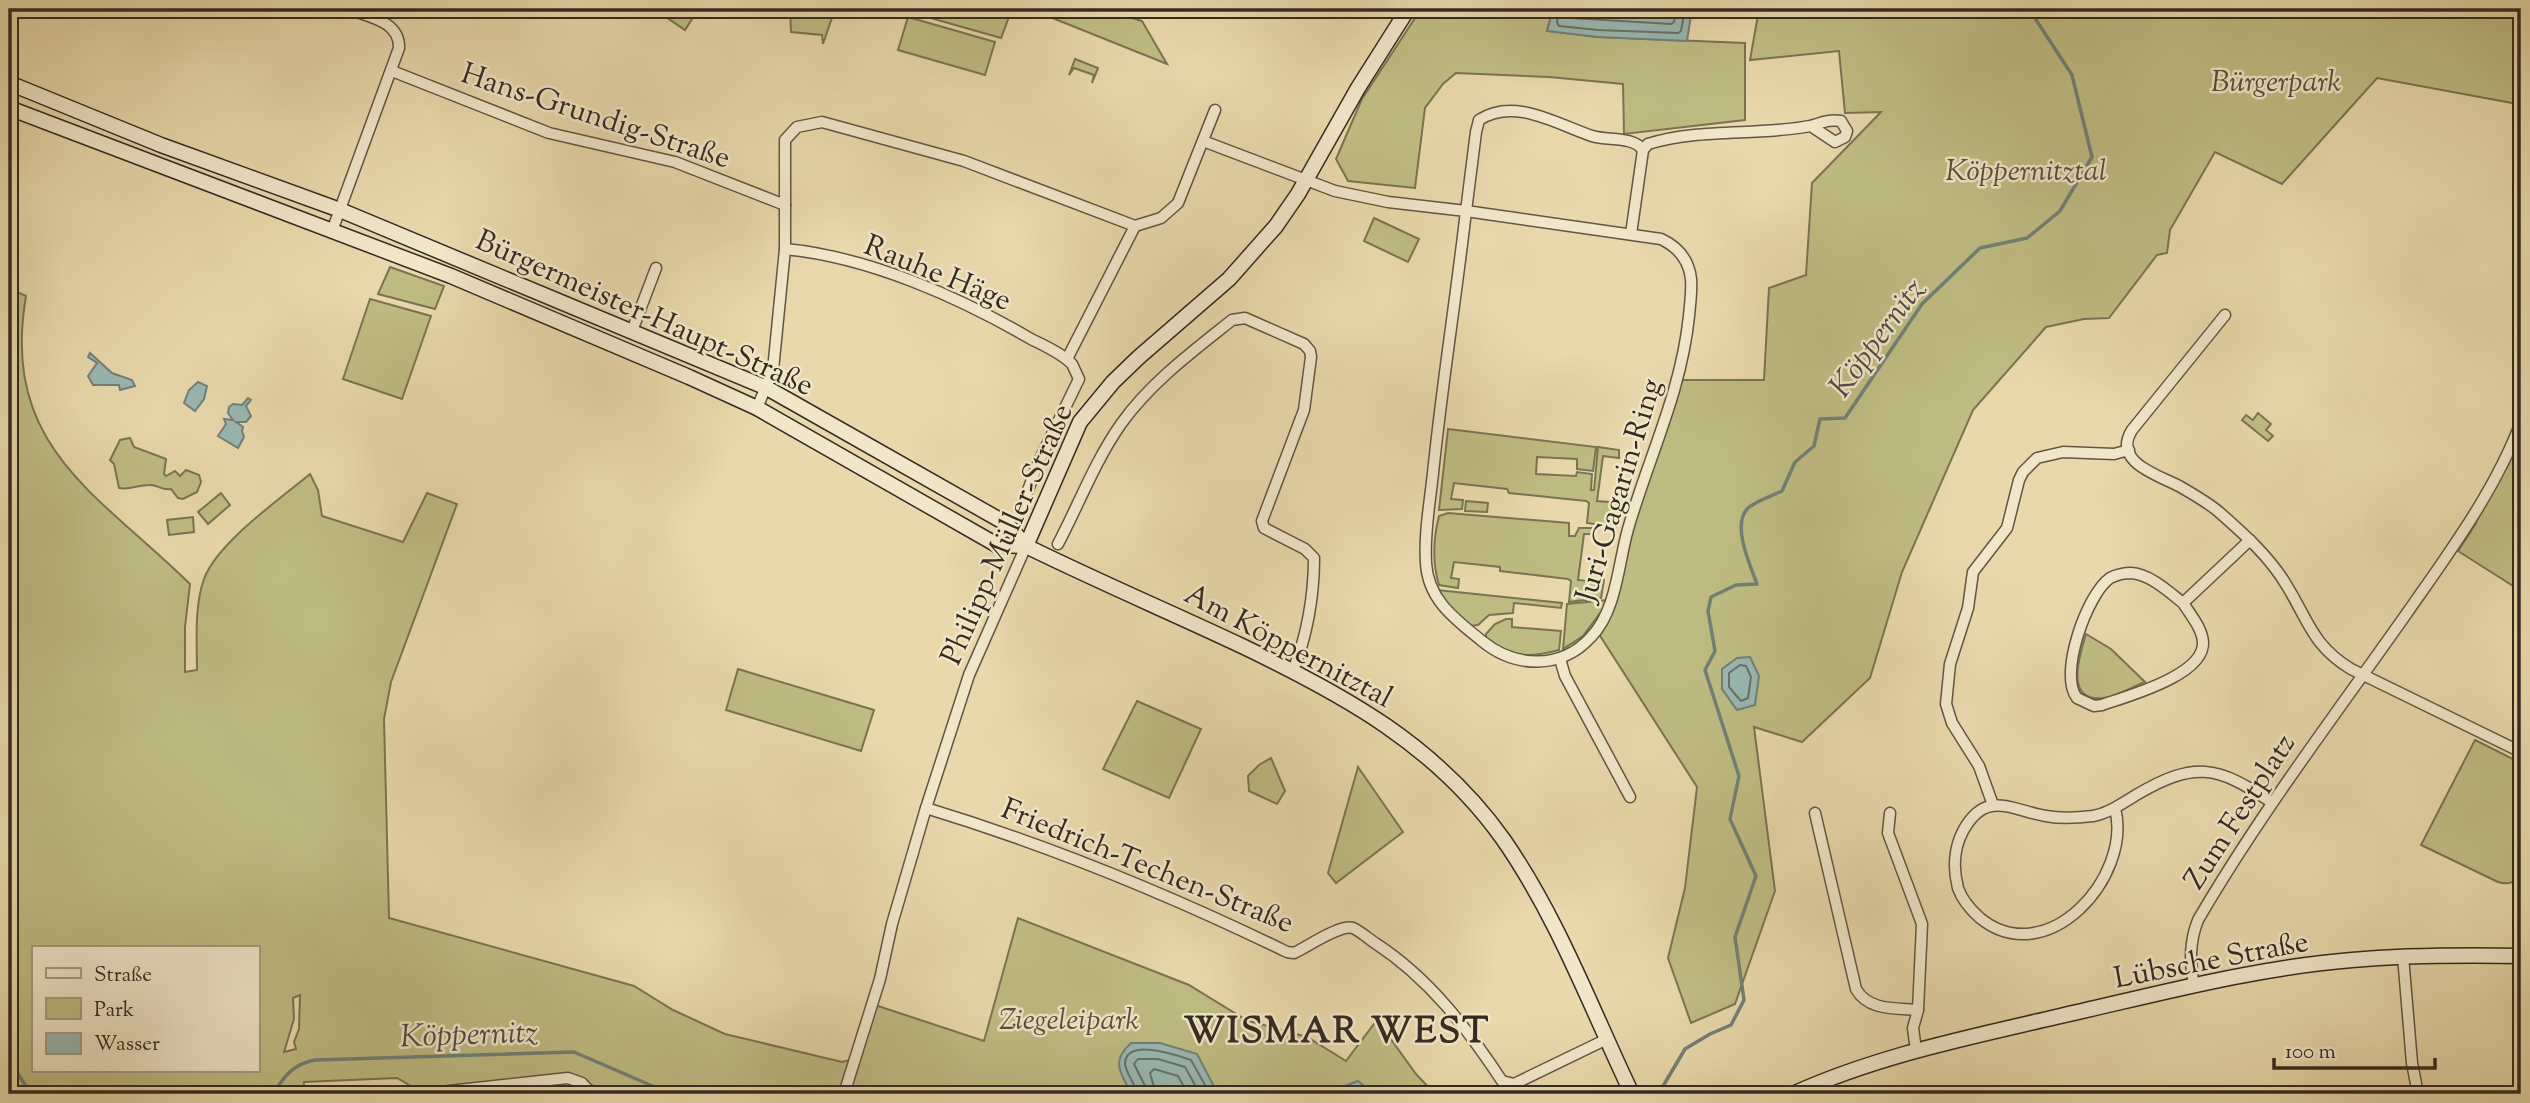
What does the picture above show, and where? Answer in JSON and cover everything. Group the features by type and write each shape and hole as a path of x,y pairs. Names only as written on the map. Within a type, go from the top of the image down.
{"street":[{"path":"332,231 399,48 395,30 386,23 348,9"},
{"name":"Philipp-Müller-Straße","path":"844,1094 880,979 892,924 926,808 969,676 1080,422 1139,357 1246,262 1276,226 1408,9"},
{"name":"Hans-Grundig-Straße","path":"392,71 550,132 675,162 785,205"},
{"name":"Bürgermeister-Haupt-Straße","path":"9,83 171,149 340,211 767,388 1007,524 1026,546"},
{"name":"Bürgermeister-Haupt-Straße","path":"9,108 484,290 757,408 998,545 1026,546"},
{"path":"757,408 773,370 785,249 785,140 797,127 822,122 964,161 1135,226 1161,218 1174,208 1184,192 1215,110"},
{"path":"1630,797 1565,676 1560,659 1524,661 1500,654 1445,610 1431,587 1426,544 1479,120 1505,110 1557,121 1592,136 1635,142 1643,150"},
{"path":"1631,234 1643,150 1648,144 1656,141 1811,126"},
{"name":"Juri-Gagarin-Ring","path":"1203,141 1357,197 1631,234 1670,243 1686,261 1691,287 1685,351 1679,377 1628,528 1604,619 1597,631 1580,648 1560,659"},
{"path":"1067,359 1135,226"},
{"name":"Rauhe Häge","path":"785,249 811,251 890,274 989,314 1067,359"},
{"path":"632,331 656,268"},
{"path":"2225,315 2128,436 2133,460 2138,466 2209,504 2250,540 2287,586 2319,643 2335,659 2521,752"},
{"path":"1060,541 1101,456 1122,422 1147,392 1232,320 1245,318 1304,344 1311,357 1304,410 1262,521 1264,528 1305,549 1314,558 1312,595 1300,654 1293,670"},
{"name":"Philipp-Müller-Straße","path":"1021,506 1038,461 1079,379 1067,359"},
{"name":"Zum Festplatz","path":"2194,986 2190,951 2197,920 2271,802 2423,590 2500,471 2521,422"},
{"path":"1993,805 1979,766 1952,723 1947,705 1950,664 1965,617 1973,572 2007,528 2019,480 2037,458 2063,452 2114,454 2129,450"},
{"path":"2183,603 2250,540"},
{"name":"Am Köppernitztal","path":"1026,546 1293,670 1348,700 1396,731 1431,760 1486,818 1518,862 1544,906 1632,1094"},
{"path":"2134,573 2145,576 2183,603 2203,640 2202,652 2194,664 2168,680 2102,705 2094,706 2077,698 2070,681 2070,667 2081,627 2103,584 2112,577 2134,573"},
{"path":"2115,808 2119,822 2113,859 2104,879 2071,918 2056,926 2020,932 1994,927 1968,905 1959,888 1955,856 1961,834 1975,816 1993,805 2009,805 2043,816 2065,818 2096,815 2115,808 2169,777 2204,771 2230,776 2271,802"},
{"name":"Friedrich-Techen-Straße","path":"926,808 1066,855 1200,909 1287,952 1294,953 1342,928 1352,928 1387,951 1437,994 1477,1043 1502,1081 1514,1084 1607,1039"},
{"path":"1815,813 1856,989 1867,1002 1918,1010"},
{"path":"1889,813 1888,833 1922,924 1918,1010 1913,1028 1916,1050"},
{"path":"2403,956 2412,1063 2419,1094"},
{"name":"Lübsche Straße","path":"1793,1094 1864,1065 1916,1050 2279,969 2403,956 2521,956"},
{"path":"422,1094 568,1078 582,1083 592,1094"}],"green space":[{"path":"667,9 677,9 692,19 685,30 663,15"},
{"path":"790,9 835,9 823,44 822,35 791,32"},
{"path":"899,9 1012,9 1001,38"},
{"path":"1030,9 1101,11 1142,21 1167,64"},
{"path":"1421,9 1553,9 1547,31 1598,37 1745,43 1745,120 1624,134 1623,84 1549,77 1456,73 1443,84 1425,108 1415,188 1348,181 1336,159 1362,99"},
{"name":"Köppernitztal","path":"1759,9 2521,9 2521,112 2512,103 2377,78 2282,184 2215,152 2170,230 2167,253 2157,255 2109,318 2084,319 2046,327 1973,410 1902,572 1870,678 1802,742 1754,727 1775,891 1735,1004 1691,1023 1668,958 1685,888 1697,787 1597,631 1603,609 1583,636 1563,649 1567,604 1607,600 1682,380 1764,380 1769,288 1806,275 1812,183 1881,112 1845,113 1839,51 1750,60"},
{"path":"908,17 995,42 985,75 898,50"},
{"path":"1075,59 1098,68 1092,83 1094,75 1074,68 1069,75"},
{"path":"1374,218 1419,239 1408,262 1364,241"},
{"path":"390,267 444,286 435,309 378,294"},
{"name":"Ziegeleipark","path":"9,288 26,296 22,348 28,392 42,430 64,463 91,493 190,584 185,627 185,672 197,670 199,601 204,579 211,565 251,522 310,474 318,490 322,516 403,542 427,493 457,504 391,682 384,719 389,918 634,986 673,1010 725,1034 842,1062 854,1059 872,1004 984,1041 1018,918 1189,985 1246,1020 1307,1037 1346,1061 1377,1020 1416,1074 1435,1094 621,1094 568,1078 423,1093 397,1078 304,1082 303,1094 9,1094","holes":["300,995 299,1029 294,1042 296,1049 284,1052 294,1019 293,998"]},
{"path":"370,299 431,316 402,399 343,379"},
{"path":"2258,413 2271,424 2266,430 2273,436 2268,441 2242,420 2246,415 2253,420"},
{"path":"2521,422 2521,591 2458,551 2475,525"},
{"path":"1448,429 1596,447 1593,471 1577,469 1577,459 1537,457 1536,474 1592,474 1591,490 1594,490 1598,447 1619,450 1619,458 1603,456 1597,501 1622,503 1616,527 1587,523 1589,503 1586,501 1509,493 1507,489 1454,483 1451,499 1463,500 1462,509 1439,510"},
{"path":"130,438 134,447 166,459 166,476 175,471 180,476 186,470 199,475 201,482 197,492 183,499 178,498 171,489 152,485 119,488 114,464 110,460 120,440"},
{"path":"221,493 230,505 208,524 198,512"},
{"path":"1466,501 1488,503 1487,512 1465,511"},
{"path":"1448,513 1569,523 1569,536 1575,536 1579,528 1594,528 1594,534 1584,534 1578,580 1604,580 1601,598 1569,602 1571,581 1568,579 1500,571 1500,567 1454,562 1451,578 1459,579 1458,588 1439,585 1434,559 1435,534 1439,516"},
{"path":"193,517 194,532 169,535 167,520"},
{"path":"1437,590 1562,603 1561,608 1514,603 1513,613 1489,615 1478,625 1469,626 1455,614"},
{"path":"1512,619 1512,627 1561,631 1559,650 1521,655 1504,650 1486,639 1486,634 1495,624"},
{"path":"2086,634 2111,649 2145,682 2104,698 2091,698 2083,693 2077,675"},
{"path":"738,669 874,710 861,751 726,710"},
{"path":"1137,701 1201,729 1169,798 1103,769"},
{"path":"2475,740 2521,763 2521,875 2511,883 2498,882 2421,845"},
{"path":"1271,758 1285,791 1277,804 1249,791 1248,776"},
{"path":"1358,767 1403,832 1336,883 1328,873"}],"water":[{"path":"1553,9 1692,9 1687,41 1598,37 1547,31"},
{"path":"90,353 112,373 132,380 135,386 120,390 119,385 93,385 88,376 97,363 88,357"},
{"path":"198,382 207,386 204,399 195,411 184,403 189,390"},
{"path":"248,398 251,400 246,406 251,416 246,422 236,422 243,427 244,437 238,448 218,436 226,424 224,419 233,420 228,413 229,407 233,404 242,405"},
{"path":"1750,657 1759,676 1755,705 1737,710 1722,689 1722,669 1737,658"},
{"path":"1131,1043 1160,1043 1197,1054 1218,1094 1131,1094 1119,1062"},
{"path":"1358,1081 1374,1094 1333,1094 1345,1086"}],"waterway":[{"name":"Köppernitz","path":"1659,1093 1685,1049 1731,1025 1744,1000 1735,937 1756,876 1730,819 1739,776 1705,670 1715,651 1708,611 1711,597 1736,585 1757,584 1744,546 1741,525 1743,516 1754,504 1782,491 1795,462 1814,446 1820,419 1845,418 1922,304 1980,248 2027,238 2060,211 2092,157 2072,75 2029,9"},
{"name":"Köppernitz","path":"274,1094 290,1071 315,1060 574,1052 671,1094"},
{"path":"9,1060 31,1094"},
{"name":"Köppernitz","path":"904,1094 928,1094"}],"district":[{"name":"WISMAR WEST","path":"1337,1029"}],"park label":[{"name":"Bürgerpark","path":"2276,81"}]}
